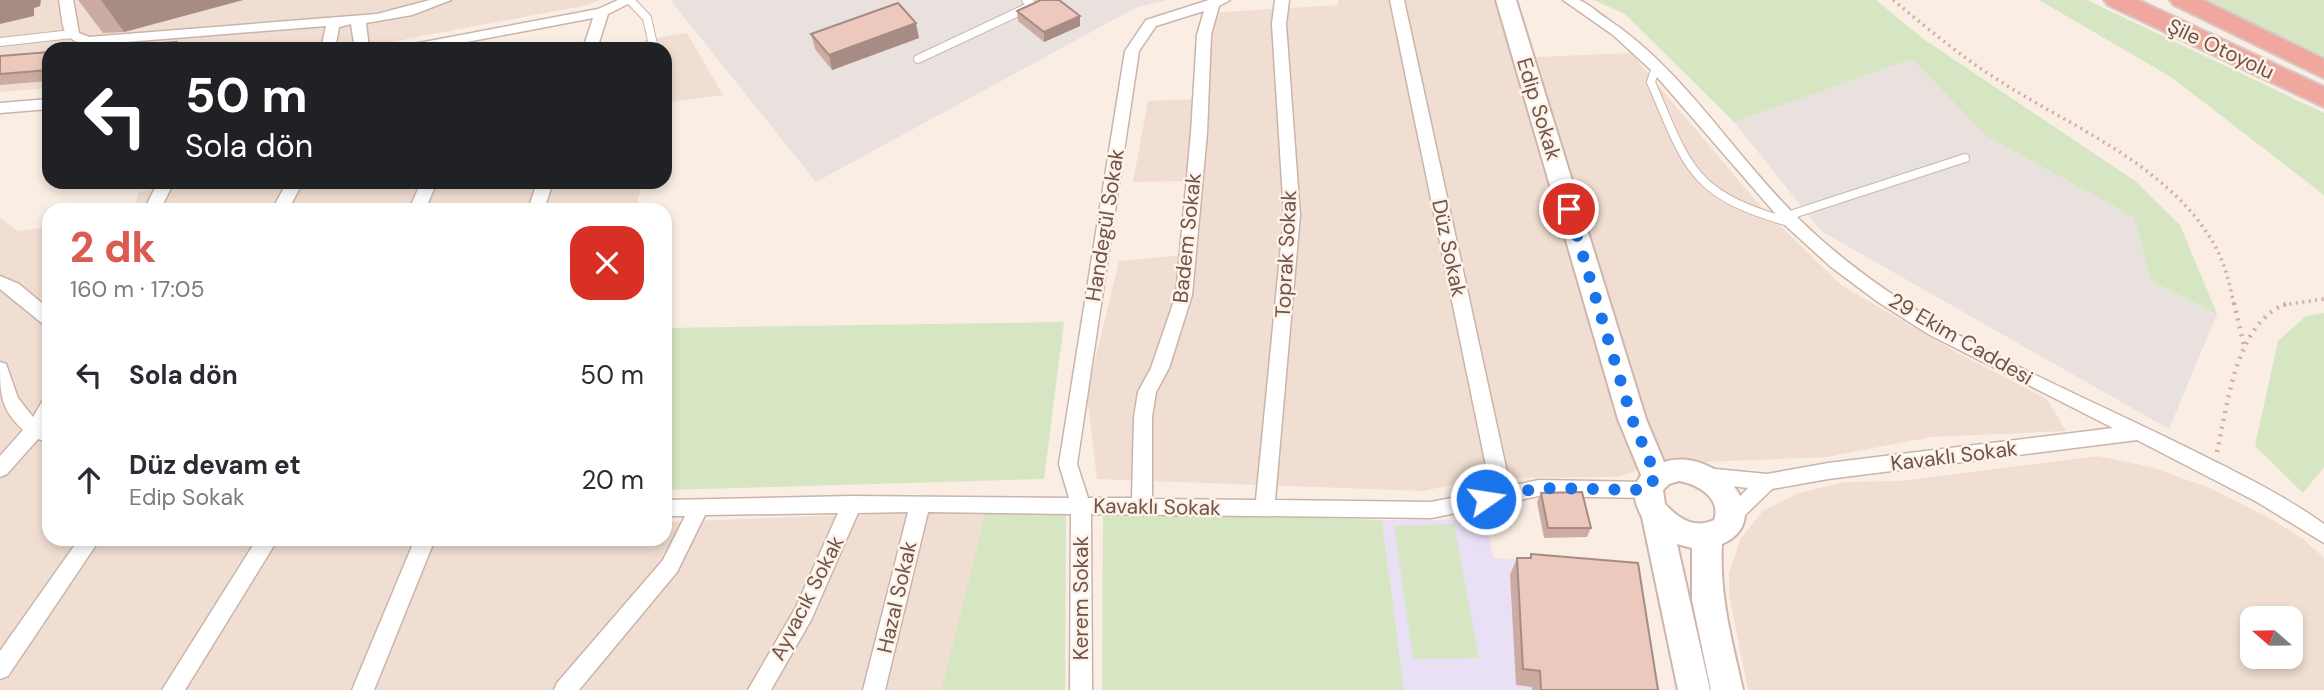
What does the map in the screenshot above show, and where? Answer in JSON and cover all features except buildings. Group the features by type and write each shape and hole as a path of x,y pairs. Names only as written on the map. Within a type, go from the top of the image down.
{"highway":[{"name":"Şile Otoyolu","path":"2117,0 2324,98"},
{"name":"Şile Otoyolu","path":"2159,0 2324,79"},
{"path":"2183,0 2324,70"}],"main road":[{"name":"Edip Sokak","path":"1506,0 1632,419 1669,486 1725,494 1731,516"},
{"path":"1669,486 1681,534 1695,538 1709,537 1720,533 1731,516"},
{"path":"1669,486 1694,690"},
{"path":"1709,537 1705,576 1707,600 1727,690"}],"street":[{"path":"66,0 72,34 78,39 89,41 347,19 407,12 444,0"},
{"path":"445,42 602,12 629,0"},
{"name":"Toprak Sokak","path":"1265,508 1292,215 1279,24 1282,0"},
{"name":"Düz Sokak","path":"1397,0 1502,495"},
{"name":"29 Ekim Caddesi","path":"1570,0 1618,32 1656,67 1790,220 1815,245 1863,281 1925,322 2046,387 2213,469 2303,519 2324,535"},
{"name":"Handegül Sokak","path":"1081,506 1068,464 1132,51 1152,23 1217,3"},
{"name":"Badem Sokak","path":"1142,507 1143,417 1147,392 1160,368 1184,295 1199,133 1204,35 1217,3"},
{"path":"592,42 602,12"},
{"path":"329,42 333,25 347,19 360,24 361,42"},
{"path":"488,42 492,33"},
{"path":"0,108 42,105"},
{"path":"0,282 13,288 42,313"},
{"path":"0,369 11,403 41,433 0,469"},
{"name":"Kavaklı Sokak","path":"672,508 920,504 1431,510 1539,488 1767,482 1828,471 2142,432"},
{"path":"1731,516 1767,482"},
{"name":"Ayvacık Sokak","path":"759,690 804,613 852,504"},
{"name":"Hazal Sokak","path":"874,690 920,504"},
{"path":"565,690 670,566 701,506"},
{"name":"Kerem Sokak","path":"1081,506 1081,690"},
{"path":"0,669 84,546"},
{"path":"173,690 264,546"},
{"path":"363,690 422,546"}],"lane":[{"path":"629,0 647,18 652,42"},
{"path":"918,59 1033,5 1026,0"},
{"path":"0,42 72,34"},
{"path":"1656,67 1651,82 1686,161 1696,175 1719,194 1758,212 1790,220 1965,158"}],"path":[{"path":"1893,0 1972,62 2141,166 2179,199 2214,243 2224,266 2244,346"},
{"path":"2213,469 2244,346 2260,322 2274,309 2302,300 2324,299"}],"shaded area":[{"path":"0,0 599,0 588,5 390,42 42,42 42,89 0,92"},
{"path":"1166,0 1135,8 816,182 671,1"},
{"path":"1338,0 1497,0 1512,58 1631,53 1762,208 1841,285 1956,352 2047,399 2066,431 1931,437 1827,457 1654,464 1619,477 1484,478 1423,491 1097,479 1087,394 1119,261 1185,255 1186,181 1133,182 1148,101 1195,99 1208,13 1338,5"},
{"path":"687,33 723,95 672,102 672,42 644,40"},
{"path":"1912,59 1986,136 2134,217 2151,281 2217,314 2169,429 1821,231 1734,122"},
{"path":"171,189 642,189 636,203 135,203 139,192"},
{"path":"0,218 18,231 42,228 42,546 672,546 672,522 986,510 941,690 0,690"},
{"path":"2098,456 2151,467 2210,488 2273,520 2303,539 2324,558 2324,690 1748,690 1729,594 1729,573 1741,538 1763,511 1796,494 1845,482 1901,481"},
{"path":"1382,520 1487,520 1493,558 1637,564 1660,690 1404,690"}],"green space":[{"path":"1594,0 1876,0 1922,38 2135,181 2180,225 2217,314 2151,281 2134,217 1986,136 1912,59 1734,122 1625,14"},
{"path":"2039,0 2087,0 2324,113 2324,195 2171,77"},
{"path":"2191,0 2324,0 2324,67"},
{"path":"2324,313 2324,467 2303,493 2255,446 2278,341 2306,316"},
{"path":"1064,322 1044,479 672,490 672,328"},
{"path":"986,510 1066,510 1065,690 941,690"},
{"path":"1103,512 1382,520 1404,690 1102,690"},
{"path":"1454,524 1479,658 1413,659 1394,526"}],"route":[{"path":"1486,499 1539,488 1647,490 1656,476 1632,419 1569,209"}]}
